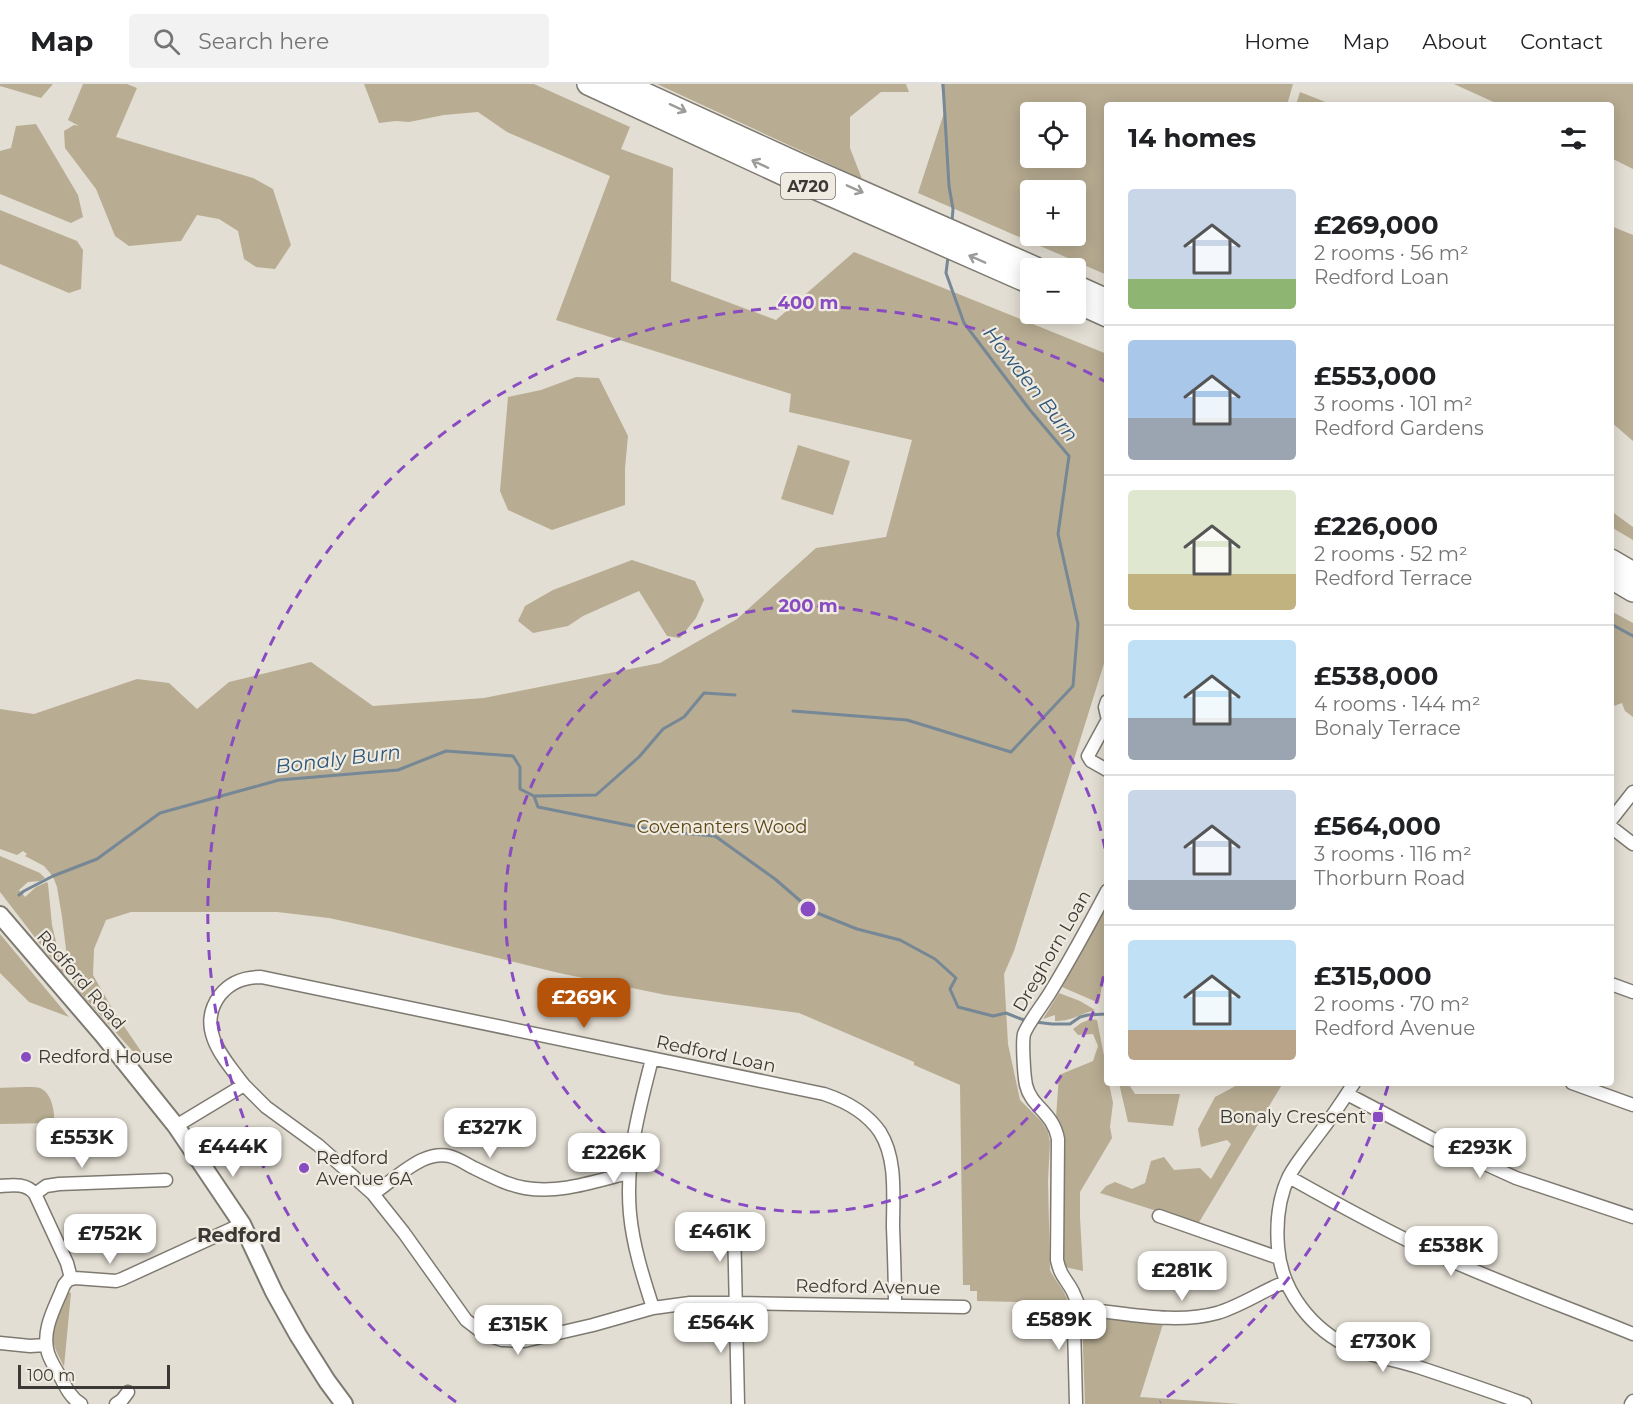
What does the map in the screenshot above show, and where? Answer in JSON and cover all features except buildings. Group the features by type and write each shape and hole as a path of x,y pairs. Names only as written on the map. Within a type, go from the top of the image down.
{"highway":[{"name":"A720","path":"588,84 787,176 1020,279"},
{"name":"A720","path":"624,84 1020,261"},
{"path":"1086,291 1104,299"},
{"path":"1086,307 1104,315"},
{"path":"1614,562 1633,573"},
{"path":"1614,580 1633,591"}],"main road":[{"name":"Redford Road","path":"0,915 103,1035 176,1126 242,1224 274,1292 298,1335 327,1382 344,1404"}],"street":[{"path":"1104,727 1088,756 1091,761 1104,768"},
{"path":"1614,816 1633,792"},
{"path":"1614,829 1633,844"},
{"name":"Dreghorn Loan","path":"1082,1311 1076,1303 1072,1290 1059,1272 1058,1139 1056,1128 1049,1116 1034,1101 1026,1084 1023,1037 1104,896"},
{"name":"Redford Loan","path":"243,1085 219,1051 214,1041 210,1022 213,1008 223,991 239,980 249,977 272,978 824,1094 838,1099 872,1123 886,1146 892,1172 895,1305"},
{"path":"1614,985 1633,992"},
{"path":"652,1059 634,1133 629,1173 630,1212 634,1240 639,1266 653,1308"},
{"path":"176,1126 243,1085"},
{"name":"Redford Avenue","path":"243,1085 266,1107 318,1145 373,1194 466,1320 483,1334 502,1340 524,1341 653,1308 690,1303 964,1307"},
{"path":"1580,1086 1633,1105"},
{"path":"1525,1404 1461,1381 1354,1349 1329,1336 1310,1319 1285,1282 1279,1258 1276,1228 1279,1202 1289,1177 1351,1088 1441,1144 1516,1178 1633,1217"},
{"path":"373,1194 421,1160 439,1155 457,1159 509,1184 525,1188 553,1190 629,1173"},
{"path":"1289,1177 1353,1213 1434,1253 1633,1334"},
{"path":"35,1194 46,1186 59,1184 166,1181"},
{"path":"0,1185 20,1185 30,1188 35,1194 67,1263 71,1278"},
{"path":"1166,1221 1279,1258"},
{"path":"734,1223 738,1404"},
{"path":"81,1404 66,1389 50,1359 46,1345 47,1328 64,1285 71,1278 116,1281 122,1279 242,1224"},
{"path":"1076,1404 1074,1325 1076,1316 1082,1311 1191,1317 1216,1313 1238,1305 1285,1282"},
{"path":"0,1343 46,1345"},
{"path":"116,1404 128,1392"}],"green space":[{"path":"0,84 53,84 41,98 0,86"},
{"path":"83,84 127,84 137,88 116,137 253,178 273,189 291,245 275,269 256,267 244,259 238,231 219,219 197,215 181,241 129,246 115,236 96,189 65,148 64,131 74,125 79,126 68,120"},
{"name":"Covenanters Wood","path":"364,84 534,84 630,127 621,149 673,168 671,281 776,320 854,252 1020,319 1020,324 1033,324 1104,353 1104,664 1014,951 1004,974 1008,1044 1020,1100 1042,1122 1048,1132 1050,1142 1048,1181 1050,1270 1068,1303 977,1301 977,1291 970,1291 970,1285 963,1285 960,1085 914,1065 914,1062 799,1013 666,995 559,973 329,918 277,912 131,912 106,920 94,949 93,975 113,1010 147,1060 146,1066 76,988 68,965 54,879 44,866 25,856 27,854 23,851 17,855 0,849 0,709 34,714 137,679 169,683 197,709 229,682 311,662 373,706 484,698 660,663 737,619 816,548 886,537 912,440 789,412 791,394 556,320 610,176 507,132 478,112 444,115 409,122 379,123"},
{"path":"657,84 906,84 909,92 881,92 850,117 850,148 862,179"},
{"path":"941,84 1293,84 1288,102 1104,102 1104,274 1086,266 1086,258 1068,258 1040,246 1086,246 1086,180 1020,180 1020,237 918,193 945,110"},
{"path":"1454,84 1633,84 1633,169 1614,160 1614,102 1493,102"},
{"path":"1300,92 1325,102 1297,102"},
{"path":"36,124 78,195 83,217 71,223 0,194 0,151 11,148 16,126"},
{"path":"0,210 77,241 83,250 81,289 69,293 0,264"},
{"path":"1614,227 1633,235 1633,441 1614,425"},
{"path":"576,377 599,378 628,436 625,505 552,530 508,510 500,491 508,397 541,390"},
{"path":"798,445 850,461 833,515 781,499"},
{"path":"1614,513 1633,527 1633,540 1614,529"},
{"path":"632,560 695,581 704,600 696,618 680,638 667,636 639,591 583,616 568,626 533,633 518,621 525,606 553,590"},
{"path":"1614,613 1633,623 1633,717 1625,711 1622,703 1614,706"},
{"path":"0,856 40,873 45,878 28,882 19,890 25,897 36,887 47,882 52,925 64,975 0,892"},
{"path":"1104,909 1104,980 1099,1003 1062,987"},
{"path":"0,934 69,1017 29,1002 0,973"},
{"path":"1059,993 1095,1010 1067,1020 1055,1021 1055,1015 1043,1019"},
{"path":"1091,1019 1097,1020 1104,1056 1104,1086 1110,1086 1113,1103 1110,1127 1112,1138 1080,1192 1083,1271 1065,1267 1063,1251 1065,1176 1056,1118 1059,1075 1093,1061 1098,1046 1093,1034 1078,1035 1073,1029"},
{"path":"1120,1086 1130,1086 1135,1094 1180,1094 1173,1126 1128,1122"},
{"path":"1235,1086 1281,1086 1198,1224 1100,1193 1106,1186 1115,1182 1132,1189 1145,1183 1151,1161 1164,1157 1174,1170 1200,1168 1211,1179 1231,1144 1227,1140 1201,1147 1198,1129 1215,1097"},
{"path":"32,1087 44,1090 52,1103 54,1123 0,1124 0,1088"},
{"path":"68,1292 71,1293 64,1367 55,1346 53,1333"},
{"path":"1089,1316 1163,1324 1140,1397 1241,1404 1085,1404 1083,1321"}],"waterway":[{"name":"Howden Burn","path":"943,84 952,221"},
{"name":"Howden Burn","path":"793,711 907,720 1011,752 1073,686 1078,624 1058,534 1069,456 1030,410 964,323 946,273 948,257"},
{"name":"Bonaly Burn","path":"1614,626 1633,636"},
{"name":"Howden Burn","path":"535,796 596,795 639,757 663,729 684,717 704,693 735,695"},
{"name":"Bonaly Burn","path":"19,895 53,876 97,859 160,813 279,780 398,770 446,751 513,756 520,767 520,789 534,796 538,807 658,831 715,836 775,879 812,911 857,929 900,940 935,959 956,978 950,989 958,1007 993,1016 1006,1013 1029,1021"},
{"name":"Bonaly Burn","path":"1035,1022 1070,1024 1080,1017 1104,1014"}],"place":[{"name":"Redford House","path":"26,1057"},
{"name":"Bonaly Crescent","path":"1378,1117"},
{"name":"Redford Avenue 6A","path":"304,1168"}],"district":[{"name":"Redford","path":"239,1235"}]}
